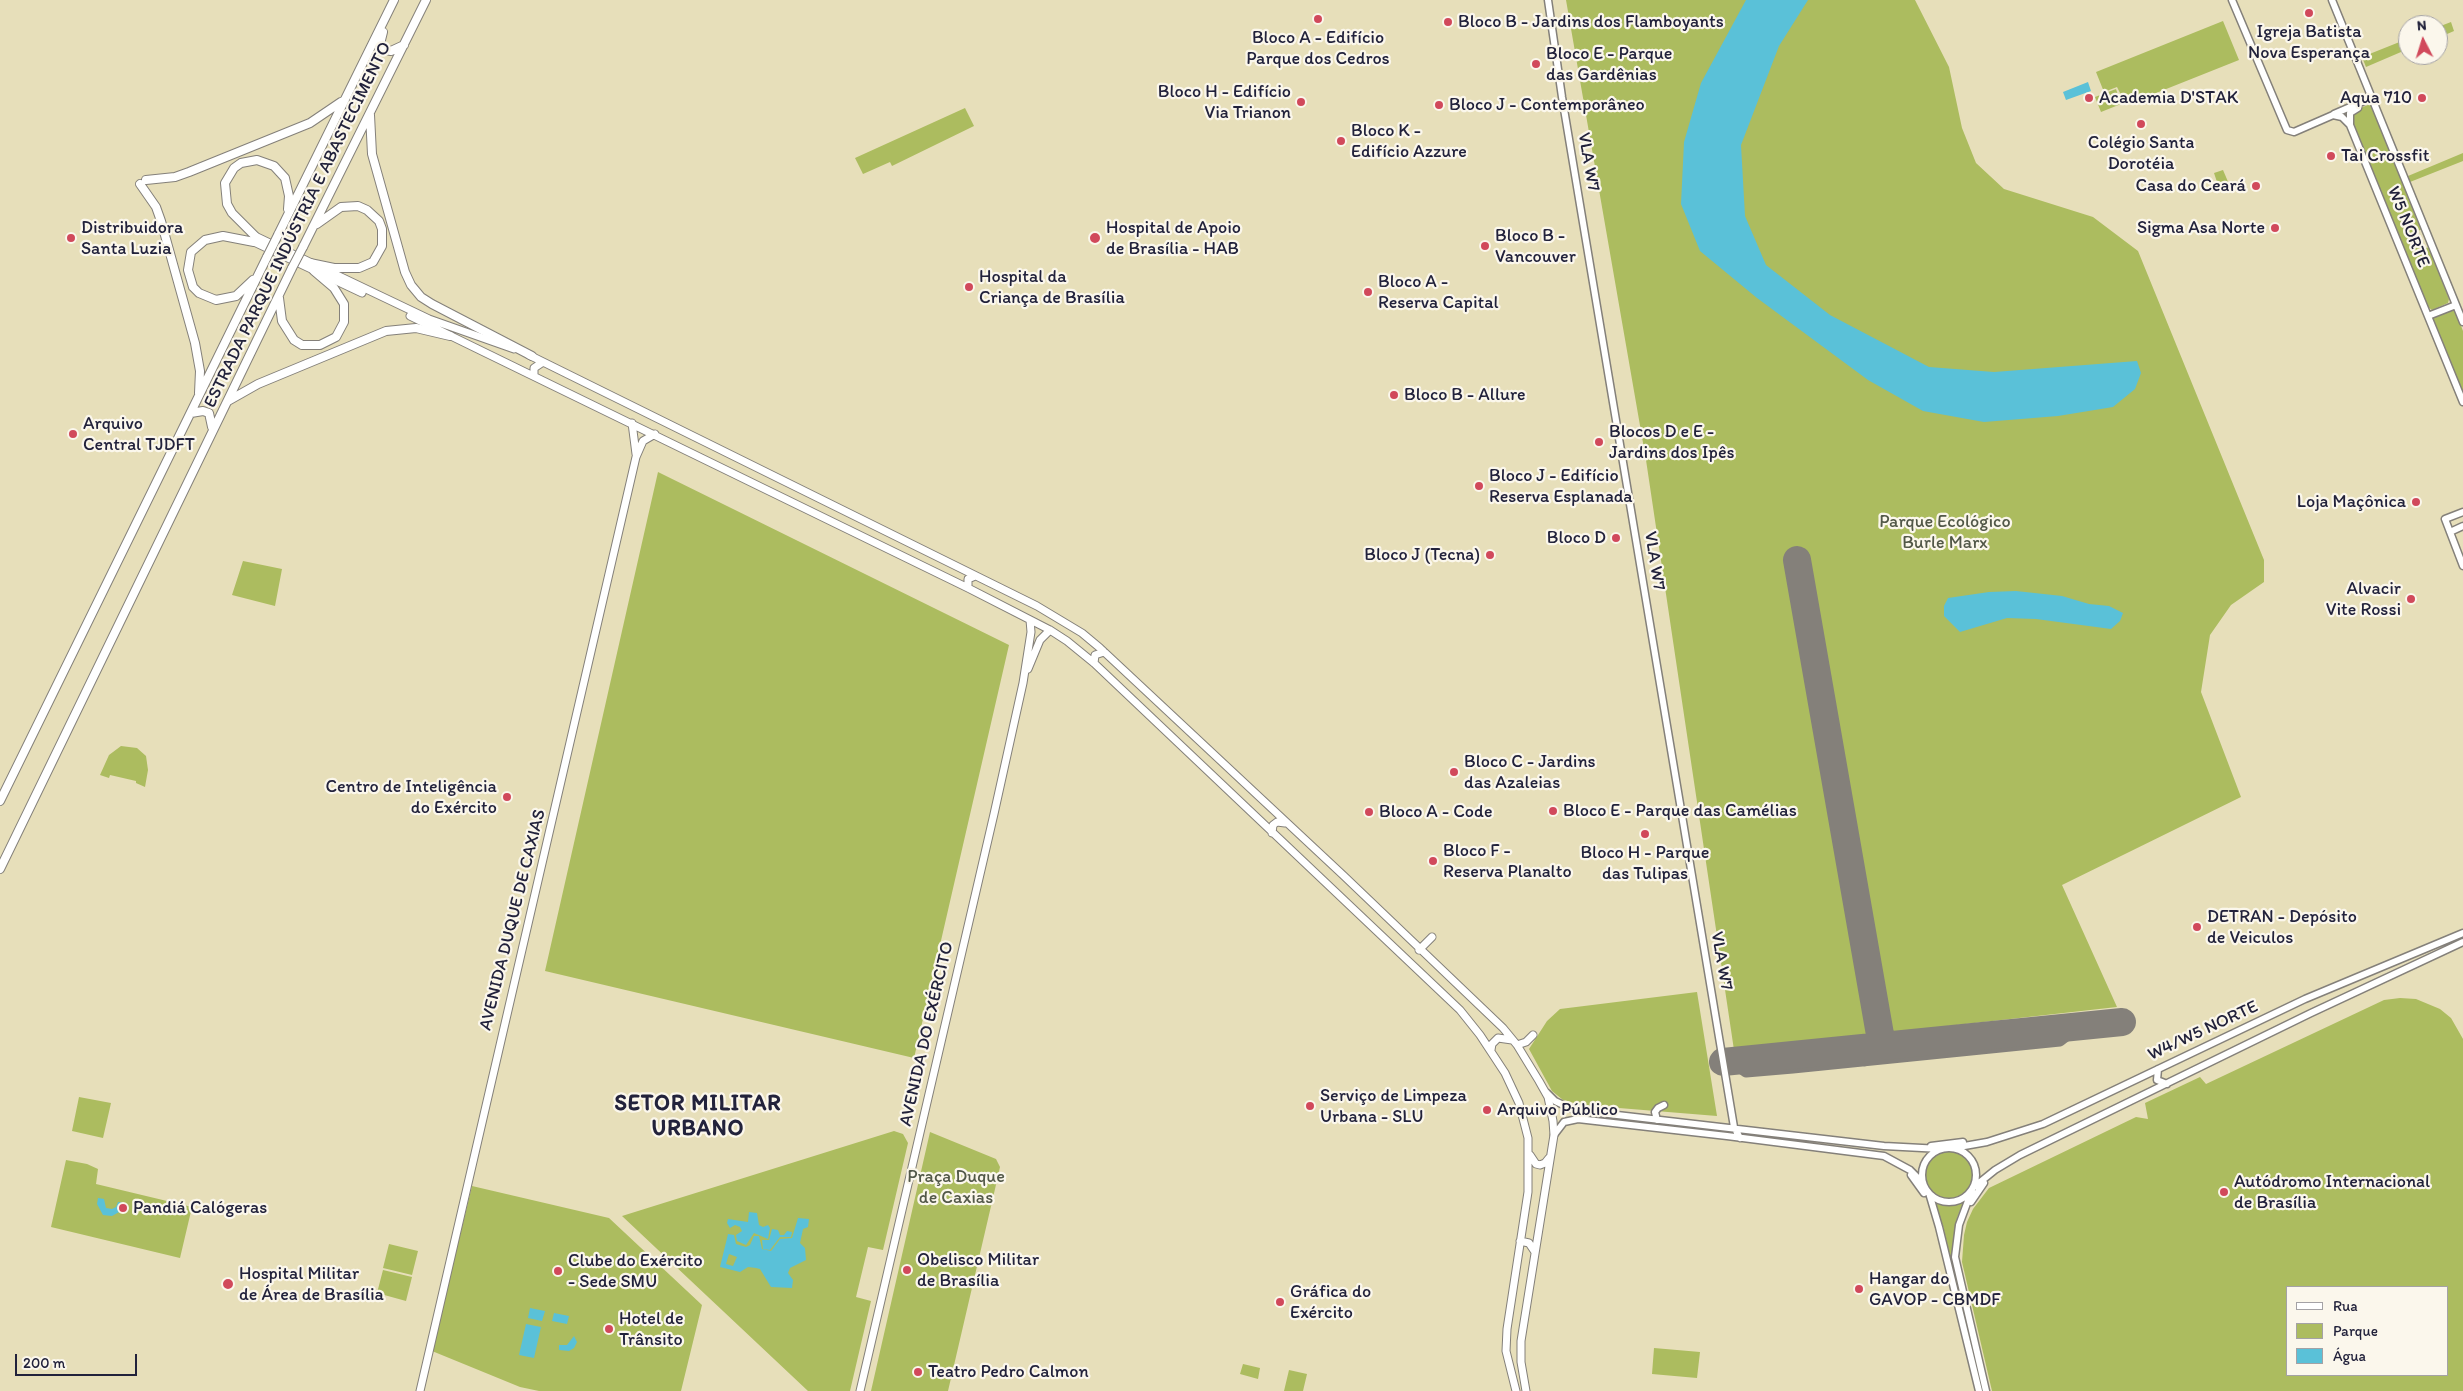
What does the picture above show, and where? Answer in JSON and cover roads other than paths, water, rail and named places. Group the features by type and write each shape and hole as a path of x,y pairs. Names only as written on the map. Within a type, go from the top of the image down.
{"highway":[{"name":"ESTRADA PARQUE INDÚSTRIA E ABASTECIMENTO","path":"0,869 212,429 426,0"},
{"name":"ESTRADA PARQUE INDÚSTRIA E ABASTECIMENTO","path":"0,801 392,3"},
{"path":"392,3 390,19 380,44 391,51 404,45"},
{"path":"199,396 199,362 190,324 156,207 143,182 174,178 310,123 323,116 344,99"},
{"path":"370,115 372,154 405,272 411,285 432,304 532,356"},
{"path":"255,239 232,213 225,194 229,175 240,163 257,160 274,166 280,171 287,185 288,214"},
{"path":"312,267 348,269 366,266 378,255 383,238 379,221 367,210 358,206 341,207 314,227"},
{"path":"255,239 223,236 205,240 191,252 188,270 190,280 199,293 206,298 227,299 244,290 263,266"},
{"path":"279,298 282,321 294,340 302,345 320,345 336,337 344,322 344,304 334,288 312,267"},
{"path":"226,402 258,384 386,331 416,328 450,336"},
{"path":"191,414 203,411 209,413 212,429"}],"main road":[{"name":"VLA W7","path":"1548,0 1562,97 1732,1118 1734,1128 1740,1138"},
{"path":"2232,0 2287,130 2294,132 2372,100"},
{"path":"2332,0 2463,322"},
{"path":"2350,125 2352,111 2372,100"},
{"path":"2332,115 2342,117 2350,125"},
{"name":"W5 NORTE","path":"2350,125 2463,402"},
{"path":"255,239 968,588 1050,630 1094,663 1460,1010 1491,1050 1505,1073 1519,1103 1529,1152 1528,1192 1508,1318 1506,1351 1516,1391"},
{"path":"312,267 429,319 532,356 1055,615 1104,652 1503,1028 1516,1044 1539,1082 1552,1110 1554,1135 1523,1323 1521,1362 1526,1391"},
{"path":"2428,316 2456,305"},
{"path":"534,375 534,368 543,362"},
{"name":"AVENIDA DUQUE DE CAXIAS","path":"632,423 636,457"},
{"name":"AVENIDA DUQUE DE CAXIAS","path":"420,1391 636,457 643,441 655,434"},
{"path":"720,467 729,454"},
{"path":"735,474 732,469 735,462 743,460"},
{"path":"2463,512 2444,520 2463,566"},
{"path":"2450,532 2463,526"},
{"path":"2458,554 2463,543"},
{"path":"952,581 960,580 966,570"},
{"path":"968,588 968,579 975,576"},
{"name":"AVENIDA DO EXÉRCITO","path":"860,1391 1023,683 1031,632 1030,620"},
{"name":"AVENIDA DO EXÉRCITO","path":"1023,683 1040,640 1050,630"},
{"path":"1094,663 1095,655 1104,652"},
{"path":"1259,821 1270,820 1271,810"},
{"path":"1272,833 1273,825 1277,822 1285,823"},
{"name":"W4/W5 NORTE","path":"1953,1148 1987,1142 2043,1124 2305,998 2463,933"},
{"path":"1419,950 1432,937"},
{"name":"W4/W5 NORTE","path":"1973,1189 1990,1174 2020,1155 2311,1013 2463,942"},
{"path":"2373,970 2371,978 2374,982 2378,981"},
{"path":"1438,990 1449,988 1450,979"},
{"path":"2305,998 2314,1004 2311,1013"},
{"path":"1516,1044 1526,1042 1533,1034"},
{"path":"1491,1050 1492,1044 1498,1038 1509,1038 1516,1044"},
{"path":"2158,1069 2157,1080 2167,1084"},
{"path":"1539,1082 1555,1101 1574,1110 1916,1149 1953,1148 1966,1153 1974,1163 1977,1175 1959,1225 1955,1257 1986,1391"},
{"path":"1657,1120 1655,1112 1664,1105"},
{"path":"1726,1127 1732,1118 1742,1128"},
{"path":"1554,1135 1564,1122 1578,1119 1884,1156 1904,1166 1922,1182 1929,1193 1979,1391"},
{"path":"1916,1149 1969,1141 1987,1142"},
{"path":"1922,1182 1922,1168 1925,1161 1941,1149"},
{"path":"1529,1152 1536,1164 1545,1163 1550,1156"},
{"path":"1904,1166 1932,1203"},
{"path":"1959,1225 1990,1174"},
{"path":"1929,1193 1941,1201 1955,1202 1962,1199 1973,1189"},
{"path":"1520,1241 1529,1243 1535,1252"},
{"path":"1508,1318 1514,1326 1523,1323"}],"water":[{"path":"1746,0 1808,0 1779,46 1741,145 1745,216 1766,265 1830,315 1929,367 1994,372 2137,361 2141,373 2135,389 2113,407 2058,416 1984,422 1923,411 1868,380 1757,298 1700,251 1681,204 1684,142 1701,83"},
{"path":"2088,82 2091,91 2066,100 2063,92"},
{"path":"2016,591 2062,596 2089,604 2109,606 2123,613 2120,621 2111,629 2036,619 2007,618 1960,632 1944,616 1944,606 1948,598 1989,592"},
{"path":"98,1198 104,1199 106,1208 112,1209 116,1207 118,1202 124,1203 121,1211 112,1216 103,1215 97,1204"},
{"path":"749,1212 757,1213 759,1225 763,1227 768,1225 770,1228 768,1239 754,1233 746,1245 737,1241 736,1235 742,1231 740,1227 735,1225 730,1228 727,1223 728,1219 748,1222"},
{"path":"798,1218 809,1219 808,1227 803,1229 800,1243 805,1248 806,1260 790,1268 788,1273 793,1280 792,1288 771,1287 760,1269 748,1267 740,1272 720,1267 728,1234 734,1235 736,1244 746,1247 750,1245 754,1236 759,1236 762,1249 771,1251 780,1239 792,1238","holes":["729,1254 737,1257 733,1266 726,1264"]},
{"path":"772,1229 778,1230 780,1235 784,1235 787,1231 792,1232 791,1237 780,1237 770,1250 763,1249 762,1240 769,1240"},
{"path":"530,1308 545,1311 542,1321 528,1318"},
{"path":"554,1313 569,1316 567,1324 552,1321"},
{"path":"526,1324 541,1327 534,1358 519,1355"},
{"path":"574,1336 577,1342 574,1348 569,1351 559,1350 559,1345 567,1345"}],"place":[{"name":"Igreja Batista Nova Esperança","path":"2309,13"},
{"name":"Bloco A - Edifício Parque dos Cedros","path":"1318,19"},
{"name":"Bloco B - Jardins dos Flamboyants","path":"1448,22"},
{"name":"Bloco E - Parque das Gardênias","path":"1536,64"},
{"name":"Academia D'STAK","path":"2089,98"},
{"name":"Aqua 710","path":"2422,98"},
{"name":"Bloco H - Edifício Via Trianon","path":"1301,102"},
{"name":"Bloco J - Contemporâneo","path":"1439,105"},
{"name":"Colégio Santa Dorotéia","path":"2141,124"},
{"name":"Bloco K - Edifício Azzure","path":"1341,141"},
{"name":"Tai Crossfit","path":"2331,156"},
{"name":"Casa do Ceará","path":"2256,186"},
{"name":"Sigma Asa Norte","path":"2275,228"},
{"name":"Distribuidora Santa Luzia","path":"71,238"},
{"name":"Hospital de Apoio de Brasília - HAB","path":"1095,238"},
{"name":"Bloco B - Vancouver","path":"1485,246"},
{"name":"Hospital da Criança de Brasília","path":"969,287"},
{"name":"Bloco A - Reserva Capital","path":"1368,292"},
{"name":"Bloco B - Allure","path":"1394,395"},
{"name":"Arquivo Central TJDFT","path":"73,434"},
{"name":"Blocos D e E - Jardins dos Ipês","path":"1599,442"},
{"name":"Bloco J - Edifício Reserva Esplanada","path":"1479,486"},
{"name":"Loja Maçônica","path":"2416,502"},
{"name":"Bloco D","path":"1616,538"},
{"name":"Bloco J (Tecna)","path":"1490,555"},
{"name":"Alvacir Vite Rossi","path":"2411,599"},
{"name":"Bloco C - Jardins das Azaleias","path":"1454,772"},
{"name":"Centro de Inteligência do Exército","path":"507,797"},
{"name":"Bloco E - Parque das Camélias","path":"1553,811"},
{"name":"Bloco A - Code","path":"1369,812"},
{"name":"Bloco H - Parque das Tulipas","path":"1645,834"},
{"name":"Bloco F - Reserva Planalto","path":"1433,861"},
{"name":"DETRAN - Depósito de Veiculos","path":"2197,927"},
{"name":"Serviço de Limpeza Urbana - SLU","path":"1310,1106"},
{"name":"Arquivo Público","path":"1487,1110"},
{"name":"Autódromo Internacional de Brasília","path":"2224,1192"},
{"name":"Pandiá Calógeras","path":"123,1208"},
{"name":"Obelisco Militar de Brasília","path":"907,1270"},
{"name":"Clube do Exército - Sede SMU","path":"558,1271"},
{"name":"Hospital Militar de Área de Brasília","path":"228,1284"},
{"name":"Hangar do GAVOP - CBMDF","path":"1859,1289"},
{"name":"Gráfica do Exército","path":"1280,1302"},
{"name":"Hotel de Trânsito","path":"609,1329"},
{"name":"Teatro Pedro Calmon","path":"918,1372"}],"district":[{"name":"SETOR MILITAR URBANO","path":"698,1116"}],"park label":[{"name":"Parque Ecológico Burle Marx","path":"1945,532"},
{"name":"Praça Duque de Caxias","path":"956,1187"}]}
